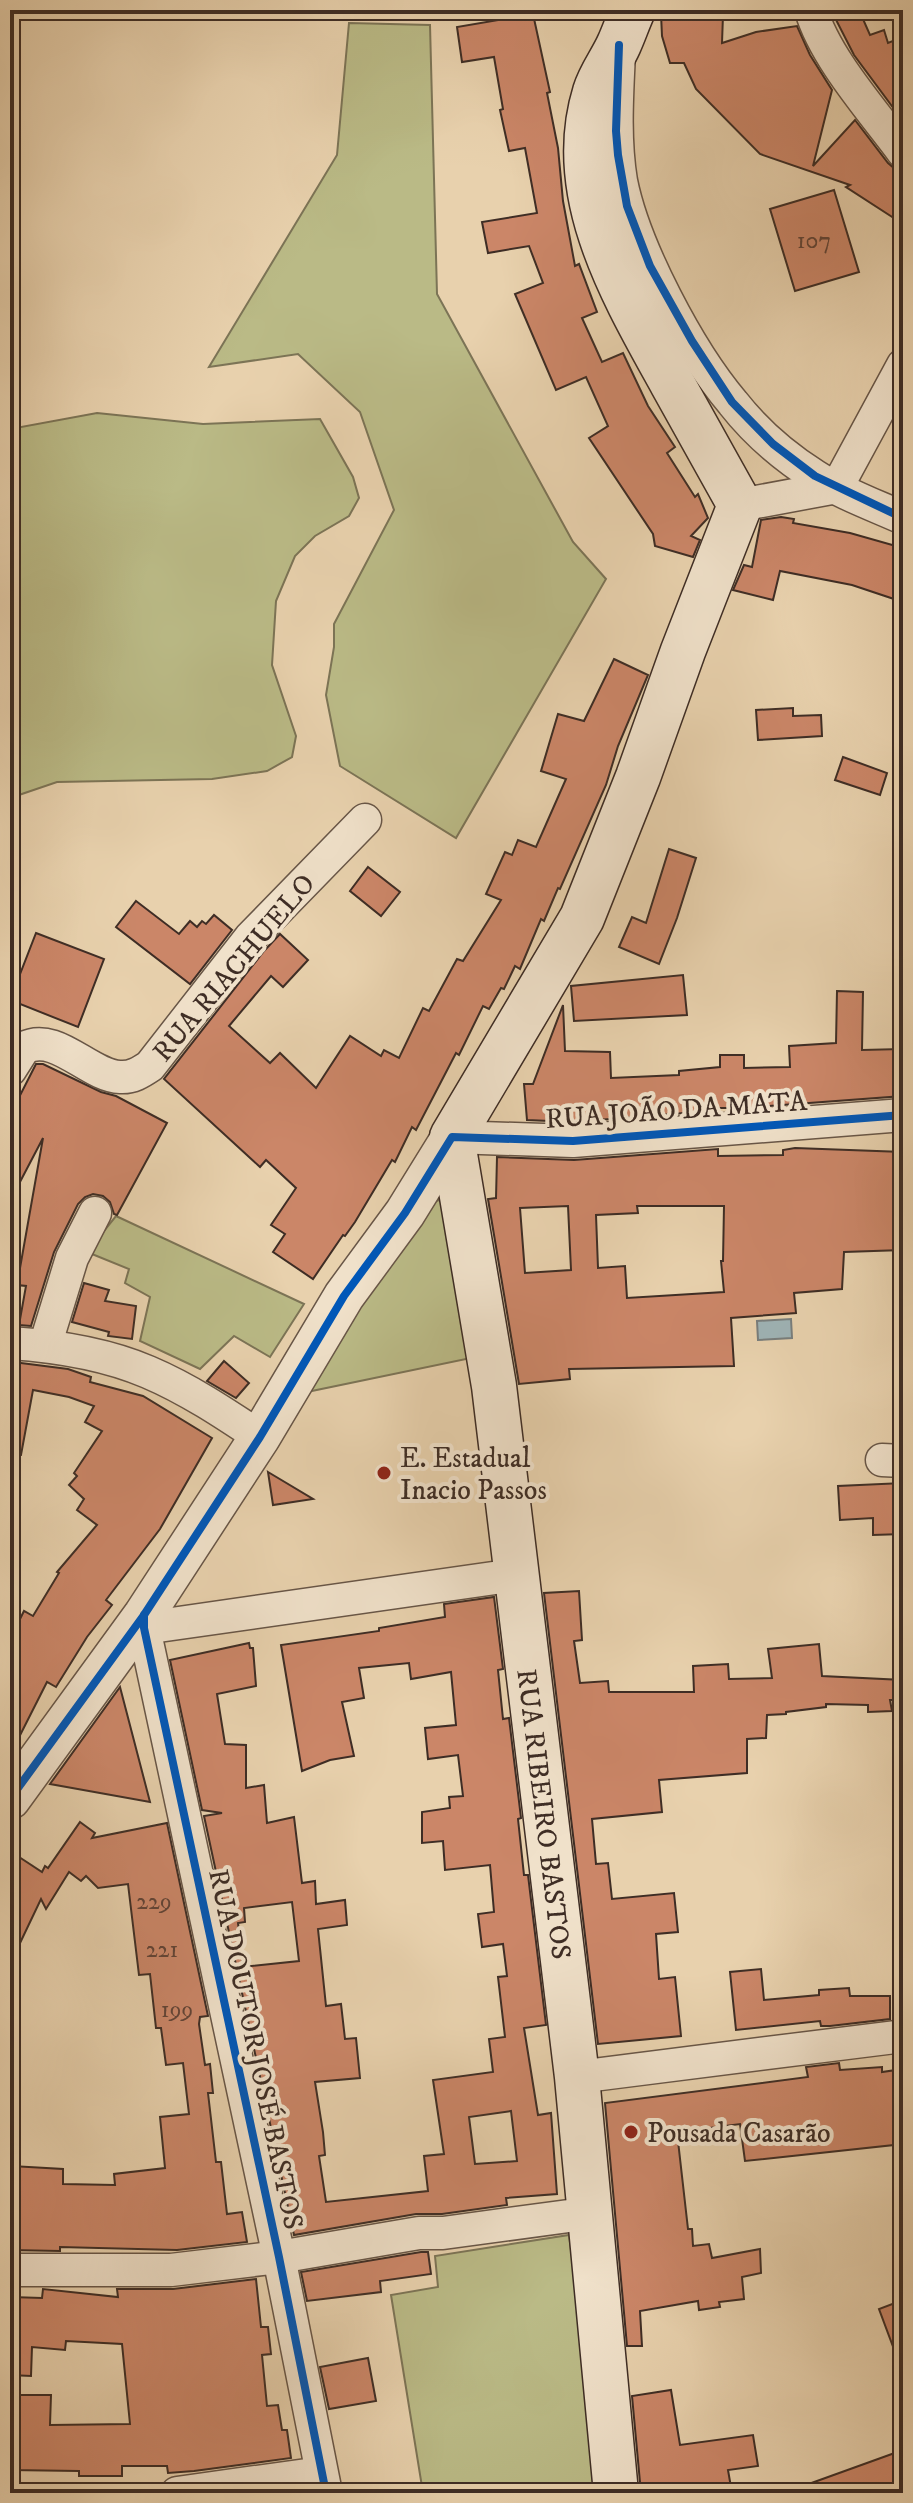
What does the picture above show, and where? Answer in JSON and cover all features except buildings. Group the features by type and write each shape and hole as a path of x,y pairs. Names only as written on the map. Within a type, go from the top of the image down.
{"main road":[{"path":"452,1137 582,918 740,505 644,333 605,250 594,215 587,170 587,137 594,93 626,28"},
{"name":"RUA RIBEIRO BASTOS","path":"452,1137 494,1386 577,2077 616,2493"}],"street":[{"path":"811,10 815,25 830,52 903,152"},
{"path":"626,28 618,155 627,206 650,266 692,341 732,402 773,444 815,476 903,518"},
{"path":"837,487 903,365"},
{"path":"740,505 837,487"},
{"name":"RUA RIACHUELO","path":"10,1070 24,1048 33,1043 44,1043 118,1078 136,1075 150,1066 250,938 365,820"},
{"name":"RUA JOÃO DA MATA","path":"452,1137 573,1141 903,1115"},
{"path":"10,1799 144,1622 344,1296 405,1213 452,1137"},
{"path":"45,1346 72,1258 95,1213"},
{"path":"10,1343 45,1346 147,1371 204,1400 260,1437"},
{"path":"144,1622 515,1575"},
{"name":"RUA DOUTOR JOSÉ BASTOS","path":"144,1622 324,2483"},
{"path":"577,2077 903,2036"},
{"path":"10,2270 171,2270 279,2257 419,2233 443,2233 591,2213"},
{"path":"177,2493 324,2483"}],"green space":[{"path":"349,23 430,25 437,294 573,542 606,579 456,838 340,766 326,695 334,647 334,624 394,510 360,412 298,354 209,367 337,155"},
{"path":"97,413 203,424 320,419 353,477 359,498 349,516 315,536 295,556 276,601 272,665 296,736 292,757 267,771 212,779 57,782 10,798 10,429"},
{"path":"439,1200 459,1219 471,1358 307,1392 425,1205"},
{"path":"116,1216 304,1304 270,1357 234,1336 200,1369 140,1341 150,1297 125,1283 129,1269 87,1252"},
{"path":"569,2235 603,2493 423,2493 391,2295 438,2287 435,2256"}],"water":[{"path":"791,1319 792,1338 758,1340 757,1321"}],"cycle path":[{"path":"619,45 616,131 627,206 650,266 692,341 732,402 773,444 815,476 903,518"},
{"path":"10,1799 144,1615 260,1437 344,1296 405,1213 452,1137 573,1141 903,1115"},
{"path":"144,1615 144,1628 279,2257 326,2493"}],"place":[{"name":"E. Estadual Inacio Passos","path":"384,1473"},
{"name":"Pousada Casarão","path":"631,2132"}]}
